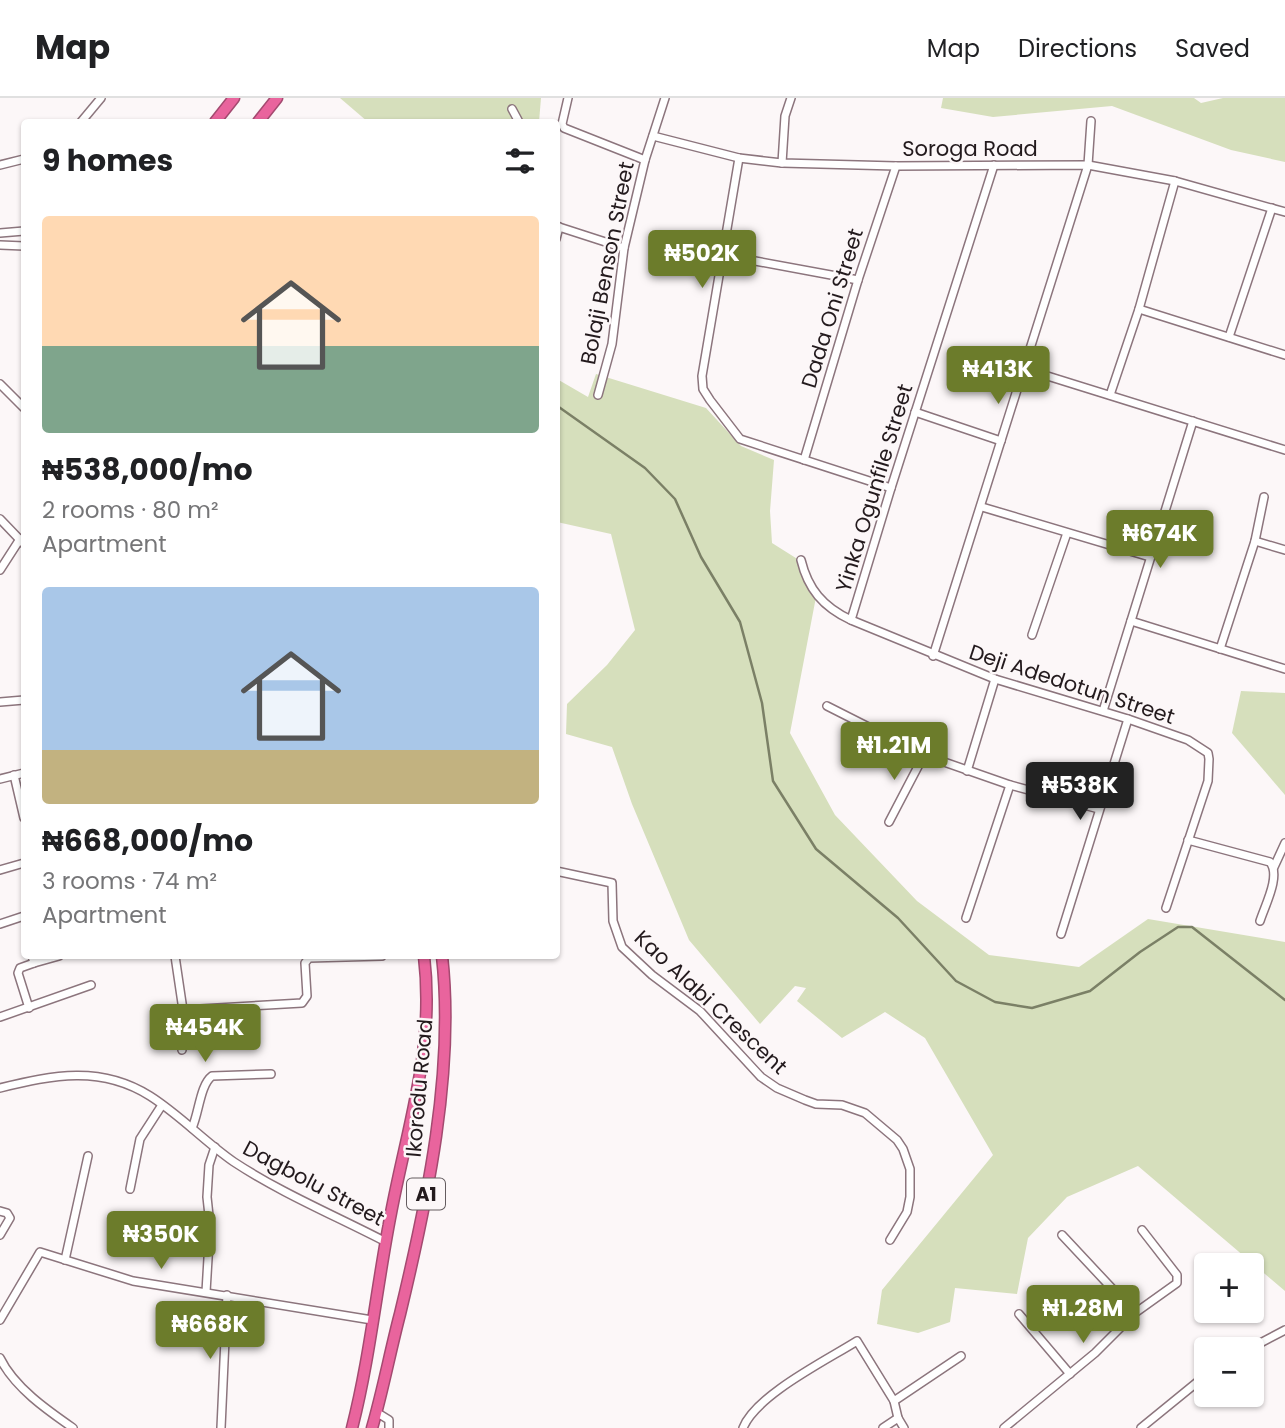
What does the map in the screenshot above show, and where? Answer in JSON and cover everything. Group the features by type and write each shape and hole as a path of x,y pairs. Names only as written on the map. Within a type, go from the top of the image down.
{"highway":[{"path":"217,119 233,98"},
{"path":"260,119 276,98"},
{"name":"Ikorodu Road","path":"352,1428 366,1368 386,1242 424,1061 427,999 424,959"},
{"name":"Ikorodu Road","path":"372,1428 417,1242 433,1153 445,1015 442,959"}],"street":[{"path":"84,119 102,98"},
{"path":"568,98 562,124 564,128 645,160"},
{"name":"Bolaji Benson Street","path":"598,395 612,344 624,248 645,160 665,98"},
{"path":"782,163 785,116 792,98"},
{"path":"512,109 517,119"},
{"path":"933,656 1088,165 1091,121"},
{"name":"Soroga Road","path":"653,135 739,159 782,163 895,166 1088,165 1175,181 1285,212"},
{"path":"739,159 702,376 703,389 740,439 891,488"},
{"path":"0,165 21,160"},
{"name":"Yinka Ogunfile Street","path":"851,620 994,165"},
{"name":"Dada Oni Street","path":"804,460 895,166"},
{"path":"1110,395 1139,309 1175,181"},
{"path":"1229,337 1272,208"},
{"path":"560,227 624,248"},
{"path":"0,233 21,231"},
{"path":"0,245 21,246"},
{"path":"723,255 858,280"},
{"path":"1139,309 1285,355"},
{"path":"1025,369 1285,450"},
{"path":"0,384 21,405"},
{"path":"915,412 1001,441"},
{"path":"1103,711 1193,421"},
{"path":"1220,649 1255,541 1264,497"},
{"path":"982,507 1150,557"},
{"path":"0,519 21,541"},
{"path":"1032,635 1066,533"},
{"path":"1255,541 1285,550"},
{"path":"0,570 21,543"},
{"name":"Deji Adedotun Street","path":"801,559 811,589 839,615 933,656 995,679 1188,740 1208,753 1208,781 1166,908"},
{"path":"1131,621 1285,669"},
{"path":"967,771 995,679"},
{"path":"0,702 21,700"},
{"path":"827,706 924,755 1010,785 1099,809"},
{"path":"1061,934 1128,719"},
{"path":"889,822 924,755"},
{"path":"0,779 21,774"},
{"path":"15,775 21,804"},
{"path":"966,918 1010,785"},
{"path":"1188,840 1270,862 1274,867"},
{"path":"1260,920 1274,876 1274,867 1285,843"},
{"path":"0,870 21,864"},
{"name":"Kao Alabi Crescent","path":"560,872 612,883 613,921 622,947 652,975 700,1011 768,1083 816,1104 851,1107 866,1113 891,1132 908,1160 911,1182 906,1212 890,1240"},
{"path":"0,923 21,917"},
{"path":"29,1008 18,972 33,959"},
{"path":"175,959 183,1010 182,1050"},
{"path":"183,1010 302,1003 307,996 306,959"},
{"path":"0,1017 91,985"},
{"path":"192,1128 198,1114 203,1086 212,1076 271,1074"},
{"name":"Dagbolu Street","path":"0,1088 49,1077 95,1075 132,1087 162,1105 234,1162 386,1242"},
{"path":"130,1189 140,1139 162,1105"},
{"path":"206,1292 210,1224 207,1197 215,1147"},
{"path":"65,1260 88,1156"},
{"path":"0,1211 7,1213 10,1218 0,1235"},
{"path":"1004,1428 1095,1353 1135,1313 1177,1283 1178,1279 1142,1230"},
{"path":"1062,1235 1135,1313"},
{"path":"0,1320 40,1252 133,1281 372,1320"},
{"path":"220,1428 227,1295"},
{"path":"1020,1314 1070,1374"},
{"path":"1264,1341 1285,1330"},
{"path":"743,1428 751,1415 774,1393 857,1341 894,1401 898,1418 904,1428"},
{"path":"894,1401 961,1356"},
{"path":"0,1358 18,1382 50,1412 73,1428"},
{"path":"1141,1428 1194,1385"},
{"path":"376,1412 389,1420 389,1428"},
{"path":"883,1428 898,1418"}],"green space":[{"path":"340,98 541,98 539,119 364,119"},
{"path":"943,98 1194,98 1201,103 1223,98 1285,98 1285,162 1231,150 1112,106 993,117 941,108"},
{"path":"596,374 706,408 741,446 774,460 770,511 772,543 799,560 816,597 790,733 835,815 917,901 989,955 1079,967 1148,919 1285,942 1285,1291 1264,1273 1264,1253 1240,1253 1138,1166 1067,1197 1028,1238 1017,1294 955,1288 950,1322 918,1333 877,1324 882,1290 993,1155 925,1038 885,1012 842,1038 797,1001 806,988 795,986 760,1024 689,940 632,804 612,747 566,734 567,704 607,665 635,630 611,534 560,523 560,381 588,397"},
{"path":"1241,691 1285,693 1285,795 1232,733"}],"waterway":[{"path":"560,408 645,468 675,499 701,557 740,622 762,703 773,781 816,849 898,918 956,981 995,1002 1032,1008 1090,991 1140,952 1178,927 1192,927 1285,1000"}]}
